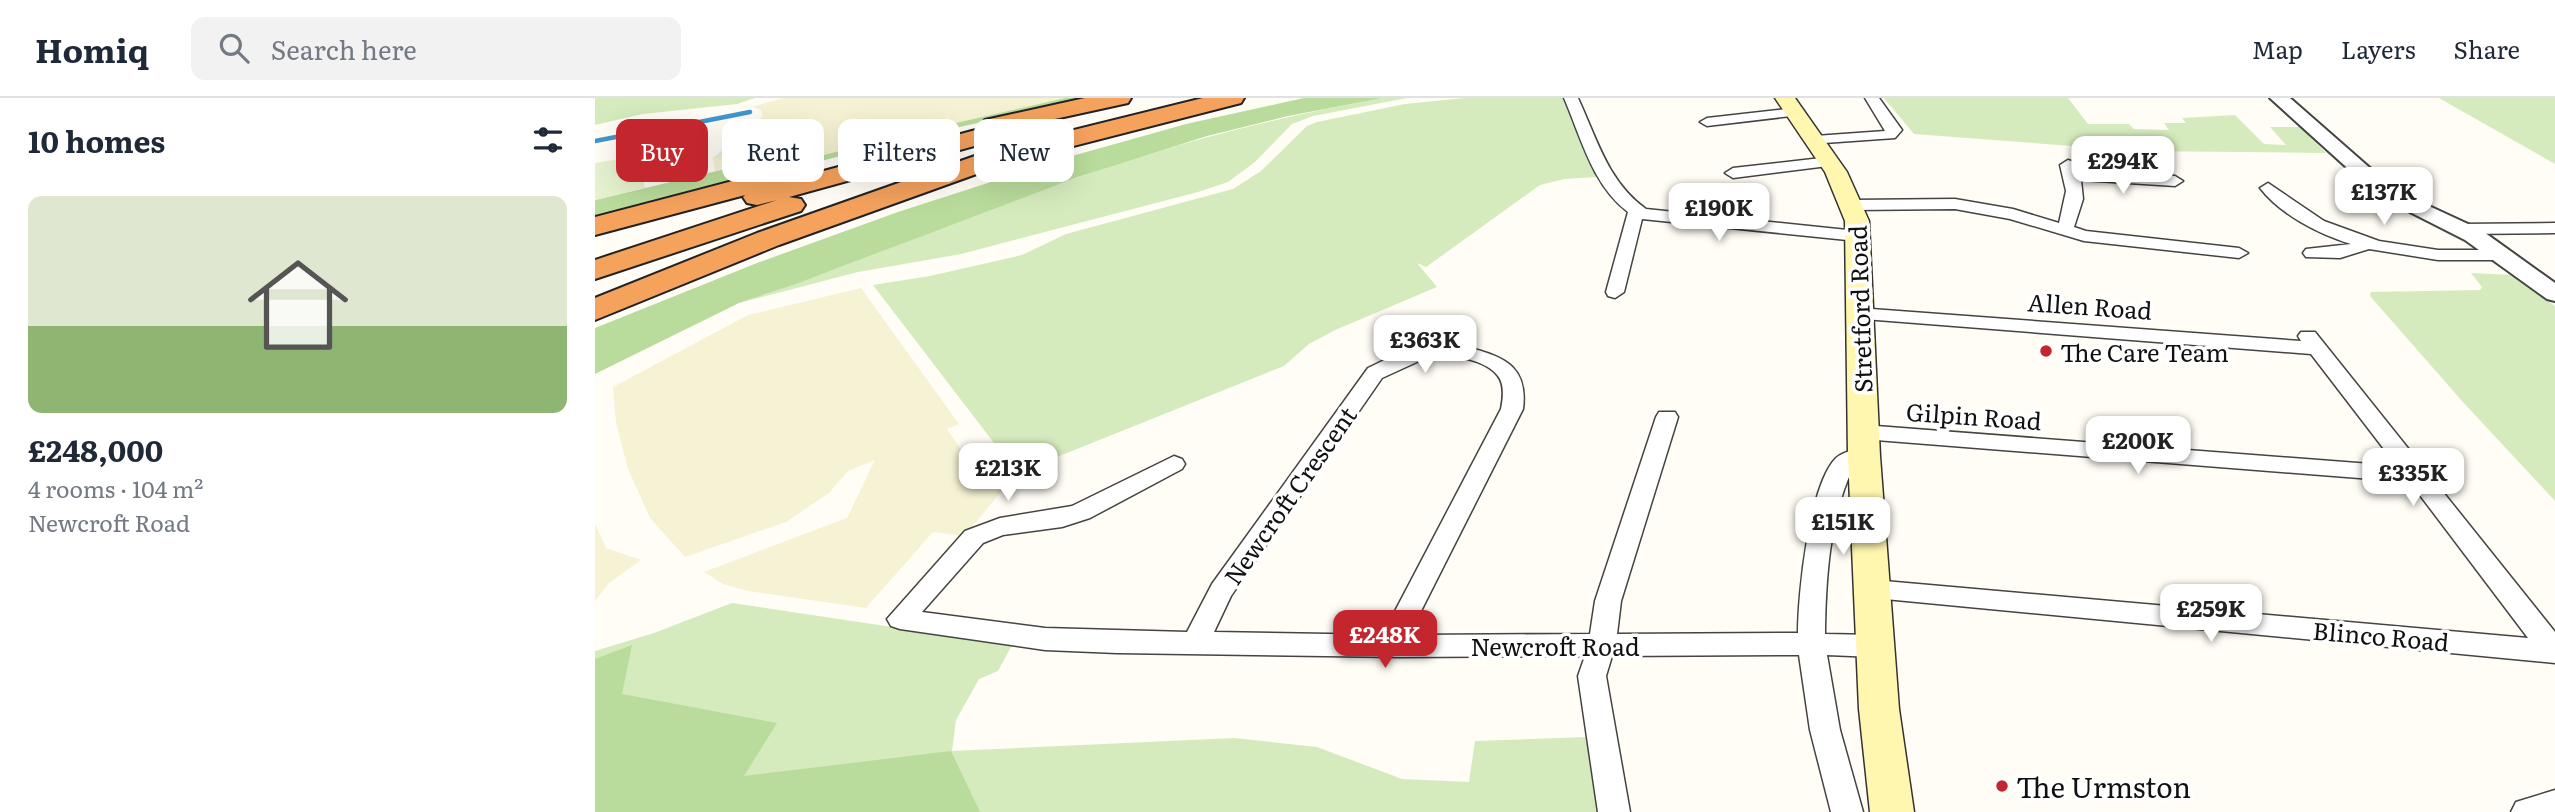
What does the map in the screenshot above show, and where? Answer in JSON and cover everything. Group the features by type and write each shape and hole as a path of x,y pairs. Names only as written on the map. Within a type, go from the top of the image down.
{"highway":[{"path":"595,226 930,139 1119,98"},
{"path":"595,249 759,196 931,148 1141,98"},
{"path":"595,270 742,220 942,161 1210,98"},
{"path":"595,310 768,239 998,157 1232,98"}],"main road":[{"name":"Stretford Road","path":"1790,105 1853,205 1857,236 1863,444 1879,709 1892,812"}],"street":[{"path":"1571,98 1611,187 1622,201 1641,214"},
{"path":"1733,173 1890,135 1894,130 1892,123 1872,98"},
{"path":"2279,98 2360,172 2409,204 2462,229 2555,294"},
{"path":"1707,122 1790,105"},
{"path":"2064,232 2076,199 2071,170 2175,181"},
{"path":"2268,188 2303,215 2365,243 2424,256 2500,255"},
{"path":"1853,205 1955,204 2013,214 2064,232 2117,242 2239,253"},
{"path":"1615,292 1634,216 1641,214 1857,236"},
{"path":"2462,229 2555,228"},
{"path":"2312,253 2348,251 2365,243"},
{"name":"Allen Road","path":"1858,314 2313,342 2416,475"},
{"name":"Newcroft Crescent","path":"1195,643 1221,591 1374,373 1431,350 1445,349 1492,360 1506,371 1514,384 1512,408 1408,613 1401,628 1399,646"},
{"path":"1614,812 1592,676 1602,645 1608,601 1667,417"},
{"path":"1847,812 1829,749 1812,644 1815,591 1829,504 1840,468 1863,444"},
{"name":"Gilpin Road","path":"1863,444 2416,475"},
{"name":"Newcroft Road","path":"1174,464 1062,519 1000,527 974,537 900,619 1045,639 1399,646 1875,646"},
{"path":"2416,475 2555,652"},
{"name":"Blinco Road","path":"1873,590 2555,652"},
{"path":"2527,812 2555,804"}],"shaded area":[{"path":"782,98 1065,98 960,122 960,119 838,119 838,151 824,155 824,119 759,119 763,116 761,110 752,107"},
{"path":"722,150 722,169 715,171 713,158"},
{"path":"861,288 959,424 947,429 974,469 1004,458 1017,473 964,536 933,532 866,608 748,591 723,584 704,572 847,518 875,460 848,471 829,493 786,522 685,557 650,518 628,469 616,423 613,387 748,315"},
{"path":"595,524 606,548 641,560 609,583 595,601"}],"green space":[{"path":"595,98 755,98 737,104 643,114 595,125"},
{"path":"1065,98 1090,98 996,119 974,119 974,124 960,127 960,122"},
{"path":"1304,98 1383,98 1288,116 1207,136 1074,179 1074,155 1186,124"},
{"path":"1383,98 1407,98 1313,116 1292,124 1255,162 1228,182 1198,192 961,254 858,272 739,303 1117,164 1306,113"},
{"path":"1465,98 1563,98 1597,177 1564,179 1540,185 1426,267 1417,263 1437,287 1335,330 1309,344 1284,366 1017,473 873,285 930,276 1022,255 1066,234 1233,189 1261,171 1307,126 1317,122 1405,104"},
{"path":"1884,98 2068,98 2088,124 2129,124 2134,129 2169,130 2164,123 2186,123 2182,118 2235,115 2264,144 2286,145 2270,127 2300,127 2326,153 2138,151 1914,134"},
{"path":"2439,98 2555,98 2555,164"},
{"path":"722,151 722,158 713,158"},
{"path":"838,151 838,157 824,160 824,155"},
{"path":"616,160 616,182 644,182 645,188 595,200 595,163"},
{"path":"722,170 722,182 736,182 595,217 595,200 671,182 708,182 708,173"},
{"path":"991,182 1065,182 739,303 595,374 595,328 757,263"},
{"path":"2471,273 2513,275 2555,306 2555,501 2370,296 2371,292 2480,290 2482,287"},
{"path":"732,603 1012,645 998,671 979,679 956,720 952,751 1234,738 1317,747 1402,779 1469,782 1475,741 1587,737 1598,812 595,812 595,651 654,633"},
{"path":"632,645 622,694 777,723 744,776 951,751 980,812 595,812 595,659"}],"waterway":[{"path":"708,120 750,112"},
{"path":"595,141 616,137"}],"place":[{"name":"The Care Team","path":"2046,351"},
{"name":"The Urmston","path":"2002,786"}]}
